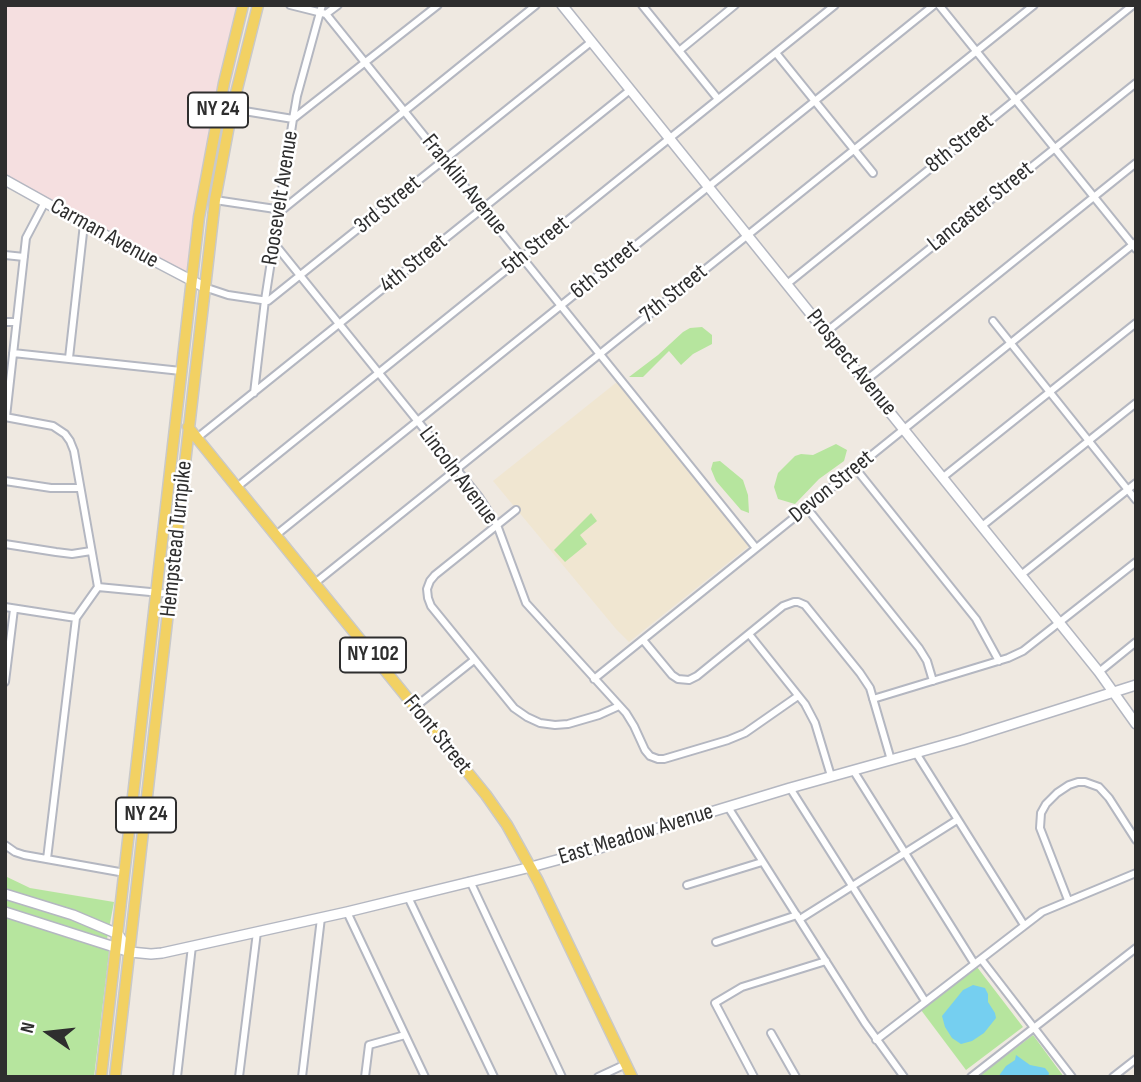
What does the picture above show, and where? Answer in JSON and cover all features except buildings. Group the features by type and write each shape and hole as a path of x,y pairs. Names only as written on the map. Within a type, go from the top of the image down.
{"main road":[{"name":"Hempstead Turnpike","path":"101,1077 191,280 208,162 243,5"},
{"name":"Hempstead Turnpike","path":"115,1077 215,200 232,109 258,5"},
{"name":"Front Street","path":"176,413 486,795 507,825 531,867 632,1077"}],"street":[{"path":"290,5 323,14 338,5"},
{"name":"Roosevelt Avenue","path":"254,393 273,242 297,96 323,14 322,5"},
{"path":"232,109 293,119 438,5"},
{"path":"215,200 282,210 536,5"},
{"name":"Prospect Avenue","path":"562,5 1060,623 1115,692 1136,724"},
{"path":"642,5 718,99"},
{"path":"679,51 735,5"},
{"name":"5th Street","path":"237,486 835,5"},
{"path":"937,5 1135,245"},
{"name":"6th Street","path":"276,535 937,5"},
{"name":"7th Street","path":"315,583 1034,5"},
{"name":"8th Street","path":"787,284 1133,5"},
{"name":"Franklin Avenue","path":"323,14 405,111 756,548"},
{"name":"3rd Street","path":"265,300 268,301 591,41"},
{"path":"776,53 873,173"},
{"name":"Lancaster Street","path":"826,332 1136,83"},
{"name":"4th Street","path":"197,438 630,90"},
{"path":"865,381 1136,163"},
{"name":"Carman Avenue","path":"5,180 204,287"},
{"path":"45,202 26,238 5,417 53,426 65,434 74,451 98,587 76,618 47,859"},
{"path":"69,358 84,224"},
{"name":"Lincoln Avenue","path":"273,242 457,470 497,525 526,603 619,706 634,726 650,756 664,759 746,733 798,696"},
{"name":"Devon Street","path":"594,679 1135,245"},
{"path":"5,256 24,257"},
{"path":"204,287 228,295 265,300"},
{"path":"993,321 1136,500"},
{"path":"5,322 16,322"},
{"path":"942,478 1136,323"},
{"path":"13,352 181,371"},
{"path":"982,526 1136,403"},
{"path":"856,468 976,619 999,661"},
{"path":"5,481 51,488 80,488"},
{"path":"1021,575 1136,483"},
{"path":"807,508 919,648 933,681"},
{"path":"516,510 435,575 427,589 428,598 438,615 513,708 527,717 540,723 568,724 619,706"},
{"path":"5,544 72,554 91,551"},
{"path":"873,699 999,661 1023,651 1136,562"},
{"path":"98,587 171,594"},
{"path":"643,639 672,675 685,680 697,676 787,604 799,602 805,605 870,688 891,760"},
{"path":"5,607 76,618"},
{"path":"5,682 14,609"},
{"path":"748,634 805,704 815,723 831,776"},
{"path":"1099,672 1136,642"},
{"path":"415,707 474,660"},
{"name":"East Meadow Avenue","path":"5,912 130,952 156,954 347,912 597,849 790,788 962,740 1136,685"},
{"path":"916,753 1024,925"},
{"path":"853,770 978,961 1072,1077"},
{"path":"1068,901 1040,828 1041,813 1057,793 1078,782 1099,787 1136,840"},
{"path":"790,788 925,1001"},
{"path":"728,807 876,1040 904,1077"},
{"path":"716,942 799,917 957,820"},
{"path":"5,845 24,855 125,873"},
{"path":"687,885 762,862"},
{"path":"876,1040 1042,912 1136,873"},
{"path":"470,881 562,1077"},
{"path":"5,894 73,915 118,934 130,952"},
{"path":"408,897 494,1077"},
{"path":"347,912 425,1077"},
{"path":"302,1077 321,918"},
{"path":"239,1077 257,932"},
{"path":"177,1077 192,946"},
{"path":"971,1077 1136,948"},
{"path":"754,1077 715,1003 742,987 826,961"},
{"path":"772,1033 796,1077"},
{"path":"365,1077 369,1045 405,1035"},
{"path":"1113,1077 1136,1059"},
{"path":"598,1077 626,1064"}],"shaded area":[{"path":"5,5 249,5 189,274 5,176"},
{"path":"617,382 749,546 629,642 493,481"}],"green space":[{"path":"702,327 712,335 712,344 693,354 681,365 669,351 643,377 629,377 683,332"},
{"path":"836,444 847,450 844,461 819,479 795,504 778,499 774,487 778,473 795,456 813,455"},
{"path":"720,461 743,480 748,495 749,513 741,510 716,481 711,469 713,462"},
{"path":"591,513 597,521 580,535 587,544 565,562 554,550"},
{"path":"5,876 30,888 114,902 107,939 109,953 94,1077 5,1077"},
{"path":"977,967 1023,1027 966,1070 921,1010"},
{"path":"1033,1035 1064,1077 978,1077"}],"water":[{"path":"973,985 985,988 996,1018 984,1033 961,1044 952,1038 942,1016 963,990"},
{"path":"1016,1055 1030,1065 1045,1068 1049,1073 1048,1077 998,1077 1006,1066 1015,1060"}]}
